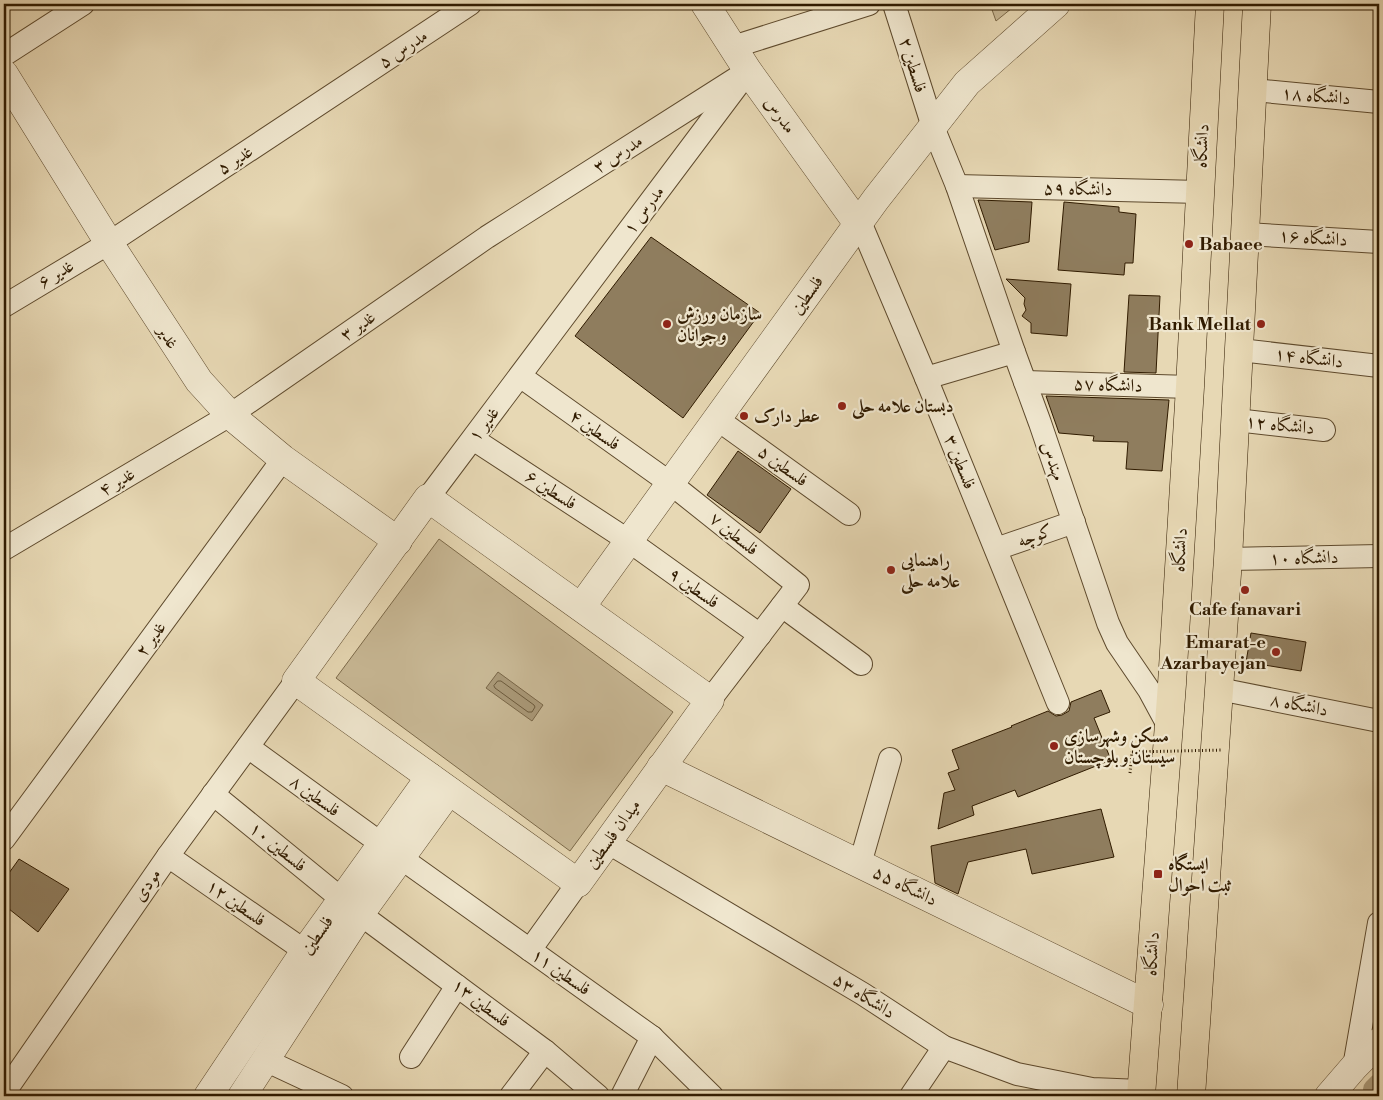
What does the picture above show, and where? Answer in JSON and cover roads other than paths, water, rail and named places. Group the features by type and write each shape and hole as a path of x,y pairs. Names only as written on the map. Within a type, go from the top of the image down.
{"main road":[{"name":"دانشگاه","path":"1141,1094 1169,727 1190,387 1210,4"},
{"path":"1191,1096 1228,559 1257,4"}],"street":[{"path":"4,55 84,4"},
{"name":"مدرس ۵","path":"361,77 470,4"},
{"name":"مدرس","path":"705,4 748,71 859,223"},
{"path":"733,47 869,4"},
{"name":"فلسطین ۲","path":"894,4 933,127 957,186"},
{"name":"فلسطین","path":"581,607 859,223 933,127 968,83 1056,4"},
{"name":"مدرس ۳","path":"487,237 748,71"},
{"name":"مدرس ۱","path":"540,349 748,71"},
{"name":"غدیر","path":"4,74 109,243 199,381 230,415 283,459 398,541"},
{"name":"غدیر ۵","path":"109,243 361,77"},
{"name":"دانشگاه ۱۸","path":"1253,90 1379,102"},
{"name":"دانشگاه ۵۹","path":"957,186 1200,192"},
{"name":"مهندس","path":"957,186 1108,623 1117,643 1149,690 1169,727"},
{"name":"فلسطین ۳","path":"859,223 926,378 1058,703"},
{"name":"دانشگاه ۱۶","path":"1246,234 1379,242"},
{"name":"غدیر ۳","path":"230,415 487,237"},
{"name":"غدیر ۶","path":"4,306 109,243"},
{"name":"غدیر ۱","path":"428,498 540,349"},
{"name":"دانشگاه ۱۴","path":"1240,350 1379,366"},
{"path":"926,378 1014,352"},
{"name":"فلسطین ۴","path":"520,376 670,483"},
{"name":"دانشگاه ۵۷","path":"1025,382 1190,387"},
{"name":"غدیر ۴","path":"4,549 230,415"},
{"name":"فلسطین ۵","path":"717,418 849,514"},
{"name":"دانشگاه ۱۲","path":"1236,420 1324,430"},
{"name":"فلسطین ۶","path":"473,439 628,541"},
{"name":"غدیر ۲","path":"4,839 283,459"},
{"name":"فلسطین ۷","path":"670,483 798,585 782,606"},
{"path":"296,681 428,498 710,700 782,606 861,664"},
{"name":"کوچه","path":"996,549 1074,522"},
{"name":"فلسطین ۹","path":"628,541 760,635"},
{"name":"دانشگاه ۱۰","path":"1228,559 1379,556"},
{"name":"مودی","path":"4,1093 168,856 296,681"},
{"name":"میدان فلسطین","path":"296,681 578,882 710,700"},
{"name":"دانشگاه ۸","path":"1219,689 1379,721"},
{"name":"فلسطین ۸","path":"248,748 391,852"},
{"path":"860,864 890,759"},
{"name":"دانشگاه ۵۵","path":"661,767 1149,1005"},
{"name":"فلسطین","path":"242,1096 267,1061 351,907 440,784"},
{"name":"فلسطین ۱۰","path":"214,794 351,907"},
{"name":"دانشگاه ۵۳","path":"607,842 863,994 944,1047 1017,1074 1092,1089 1141,1094"},
{"name":"فلسطین ۱۱","path":"391,852 652,1037 712,1096"},
{"name":"فلسطین ۱۲","path":"168,856 304,951"},
{"path":"530,950 578,882"},
{"name":"فلسطین","path":"208,1096 304,951 351,907"},
{"name":"فلسطین ۱۳","path":"351,907 545,1051 598,1096"},
{"path":"1354,1067 1379,923"},
{"path":"411,1057 457,986"},
{"path":"622,1096 652,1037"},
{"path":"1329,1096 1379,1042"},
{"path":"911,1096 944,1047"},
{"path":"511,1096 545,1051"},
{"path":"267,1061 342,1096"}],"water":[{"path":"498,672 543,705 532,721 486,688"}],"waterway":[{"path":"1373,1089 1379,1083"}],"place":[{"name":"Babaee","path":"1189,244"},
{"name":"سازمان ورزش و جوانان","path":"667,324"},
{"name":"Bank Mellat","path":"1261,324"},
{"name":"دبستان علامه حلی","path":"842,406"},
{"name":"عطر دارک","path":"744,416"},
{"name":"راهنمایی علامه حلی","path":"891,570"},
{"name":"Cafe fanavari","path":"1245,590"},
{"name":"Emarat-e Azarbayejan","path":"1276,652"},
{"name":"مسکن وشهرسازی سیستان و بلوچستان","path":"1054,746"},
{"name":"ایستگاه ثبت احوال","path":"1158,874"}]}
